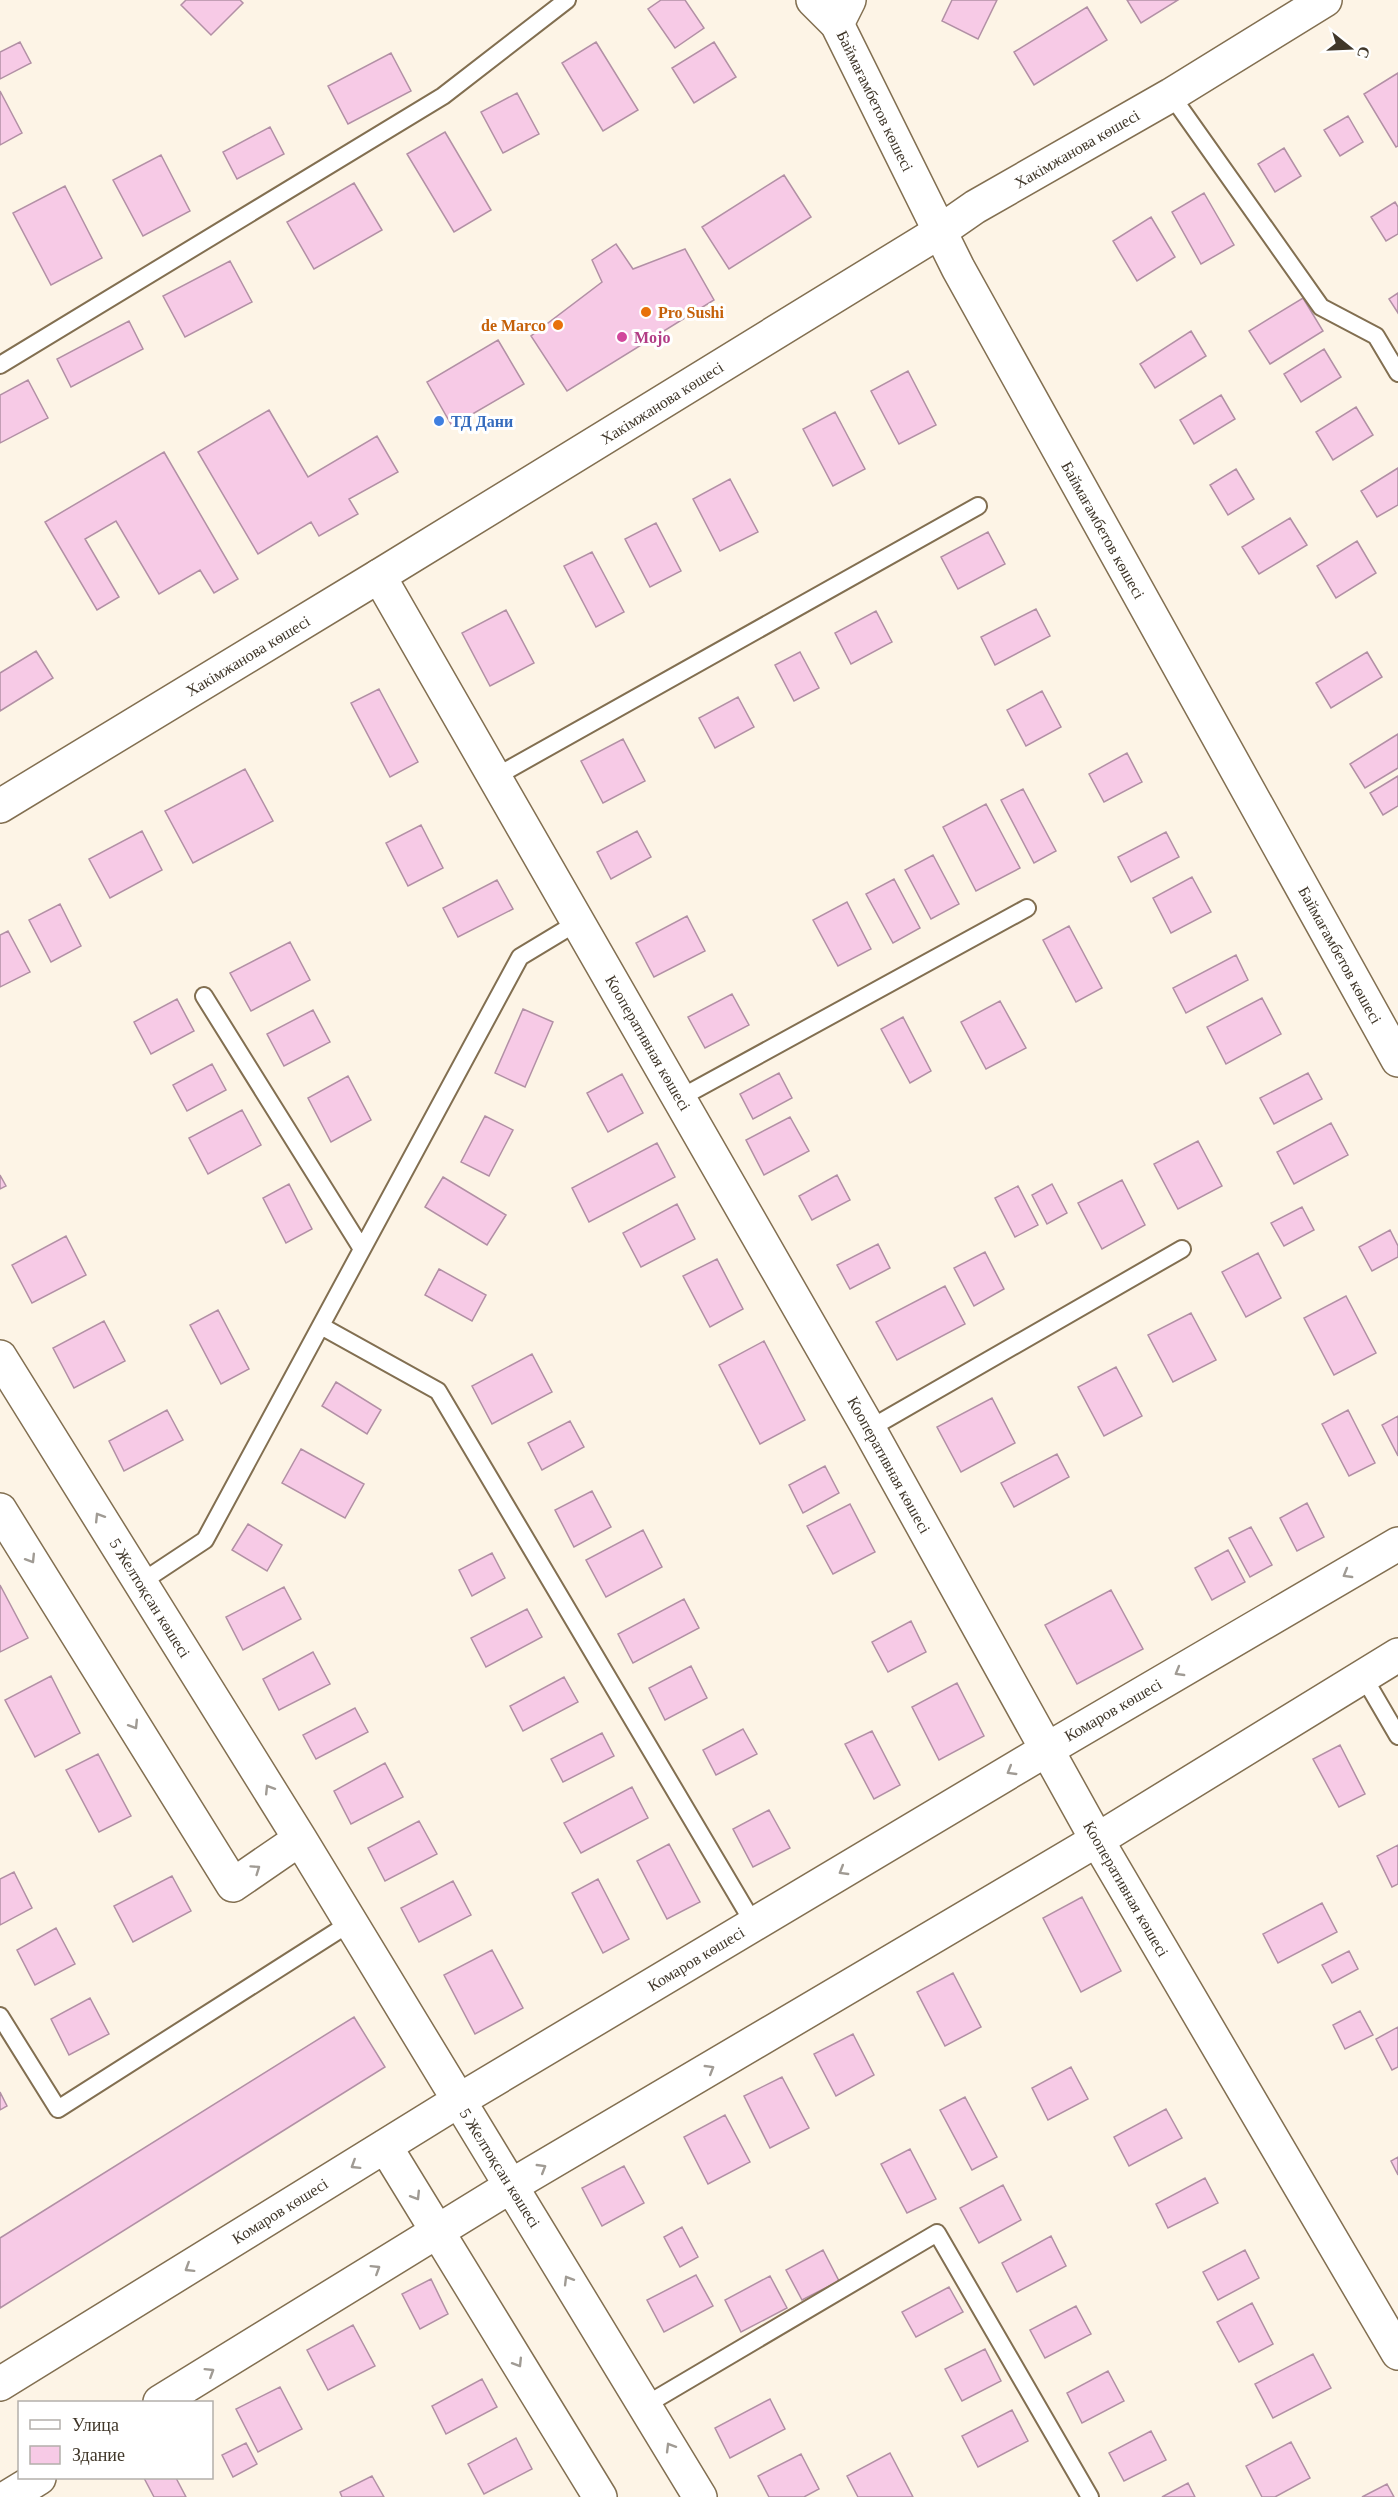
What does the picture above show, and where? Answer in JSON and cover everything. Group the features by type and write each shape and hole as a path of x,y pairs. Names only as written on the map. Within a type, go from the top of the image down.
{"street":[{"name":"Баймағамбетов көшесі","path":"813,0 843,12 939,232 1398,1060"},
{"name":"Хакімжанова көшесі","path":"0,806 939,232 975,207 1171,95 1325,0"},
{"name":"Кооперативная көшесі","path":"379,576 869,1429 1097,1840 1398,2354"},
{"name":"5 Желтоқсан көшесі","path":"0,1357 300,1839 700,2497"},
{"path":"0,1510 234,1885 300,1839"},
{"name":"Комаров көшесі","path":"0,2383 458,2101 1046,1750 1398,1544"},
{"path":"163,2401 511,2186 1097,1840 1398,1654"},
{"path":"385,2146 600,2497"},
{"path":"8,2497 37,2479"}],"lane":[{"path":"0,365 443,96 567,0"},
{"path":"1171,95 1321,307 1376,336 1398,373"},
{"path":"495,777 978,506"},
{"path":"680,1098 1027,908"},
{"path":"140,1582 205,1540 520,957 578,922"},
{"path":"204,996 362,1249"},
{"path":"869,1429 1182,1249"},
{"path":"321,1326 438,1391 754,1924"},
{"path":"1363,1676 1398,1736"},
{"path":"0,2016 58,2109 351,1923"},
{"path":"644,2406 937,2234 1090,2497"}],"building":[{"path":"186,0 240,0 243,3 211,35 181,5"},
{"path":"661,0 685,0 704,28 675,48 648,9"},
{"path":"952,0 997,0 978,39 942,21"},
{"path":"1127,0 1178,0 1141,23"},
{"path":"1087,7 1107,40 1034,85 1014,52"},
{"path":"20,42 31,63 0,79 0,52"},
{"path":"596,42 638,110 603,131 562,63"},
{"path":"714,42 736,77 694,103 672,68"},
{"path":"391,53 411,91 348,124 328,86"},
{"path":"1398,73 1398,146 1396,147 1364,94"},
{"path":"0,91 22,133 0,145"},
{"path":"517,93 539,134 503,153 481,112"},
{"path":"1348,116 1363,142 1340,156 1324,130"},
{"path":"270,127 284,154 237,179 223,152"},
{"path":"445,132 491,210 454,232 407,154"},
{"path":"1284,148 1301,176 1275,192 1258,164"},
{"path":"161,155 190,211 143,236 113,180"},
{"path":"784,175 811,217 729,269 702,227"},
{"path":"354,183 382,230 314,269 287,222"},
{"path":"65,186 102,258 51,285 13,213"},
{"path":"1204,193 1234,245 1201,264 1172,212"},
{"path":"1395,202 1398,207 1398,234 1386,241 1371,217"},
{"path":"1151,217 1175,257 1137,281 1113,241"},
{"path":"616,244 633,269 685,249 714,300 567,391 531,336 602,282 592,260"},
{"path":"230,261 252,302 185,337 163,296"},
{"path":"1398,293 1398,313 1389,299"},
{"path":"1303,298 1323,331 1270,364 1249,331"},
{"path":"129,321 143,349 71,387 57,359"},
{"path":"1191,331 1206,356 1155,388 1140,364"},
{"path":"498,340 524,384 452,426 427,382"},
{"path":"1324,349 1341,377 1301,402 1284,374"},
{"path":"908,371 936,425 899,444 871,391"},
{"path":"28,380 48,418 0,443 0,395"},
{"path":"1221,395 1235,419 1194,444 1180,420"},
{"path":"1356,407 1373,435 1333,460 1316,432"},
{"path":"269,410 308,477 377,436 398,472 349,499 358,514 319,536 311,522 258,554 198,452"},
{"path":"835,412 865,469 833,486 803,429"},
{"path":"164,452 238,579 214,593 200,570 159,594 116,521 85,539 119,597 97,610 45,522"},
{"path":"1398,468 1398,505 1377,517 1361,491"},
{"path":"1236,469 1254,499 1228,515 1210,485"},
{"path":"730,479 758,532 720,551 693,499"},
{"path":"1290,518 1307,545 1259,574 1242,547"},
{"path":"656,523 681,571 650,587 625,539"},
{"path":"988,532 1005,564 958,589 941,557"},
{"path":"1357,541 1376,573 1336,598 1317,566"},
{"path":"592,552 624,612 596,627 564,566"},
{"path":"1036,609 1050,636 995,665 981,637"},
{"path":"506,610 534,663 490,686 462,633"},
{"path":"876,611 892,642 851,664 835,633"},
{"path":"36,651 53,678 0,711 0,673"},
{"path":"800,652 819,688 794,701 775,665"},
{"path":"1367,652 1382,677 1331,708 1316,683"},
{"path":"379,689 418,762 390,777 351,703"},
{"path":"1042,691 1061,727 1026,746 1007,710"},
{"path":"738,697 754,727 715,748 699,718"},
{"path":"1398,734 1398,768 1365,788 1350,764"},
{"path":"623,739 645,781 603,803 581,761"},
{"path":"1127,753 1142,782 1104,802 1089,774"},
{"path":"245,769 273,821 193,863 165,811"},
{"path":"1398,776 1398,806 1383,815 1370,793"},
{"path":"1023,789 1056,851 1034,863 1001,800"},
{"path":"986,804 1020,868 976,891 943,827"},
{"path":"421,825 443,868 408,886 386,843"},
{"path":"142,831 162,870 110,898 89,859"},
{"path":"637,831 651,857 611,879 597,852"},
{"path":"1166,832 1179,857 1131,882 1118,857"},
{"path":"933,855 959,904 931,919 905,870"},
{"path":"1192,877 1211,912 1171,933 1153,898"},
{"path":"894,879 920,928 893,943 866,894"},
{"path":"497,880 513,909 458,937 443,908"},
{"path":"847,902 871,949 838,966 813,920"},
{"path":"60,904 81,946 51,962 29,920"},
{"path":"687,916 705,951 654,977 636,943"},
{"path":"1069,926 1102,988 1076,1002 1043,940"},
{"path":"8,931 30,972 0,987 0,935"},
{"path":"290,942 310,980 251,1011 230,973"},
{"path":"1236,955 1248,980 1186,1013 1173,988"},
{"path":"732,994 749,1025 705,1048 688,1017"},
{"path":"1262,998 1281,1034 1226,1064 1207,1027"},
{"path":"177,999 194,1031 151,1054 134,1022"},
{"path":"1000,1001 1026,1048 986,1069 961,1022"},
{"path":"523,1009 553,1022 525,1087 495,1073"},
{"path":"313,1010 330,1042 284,1066 267,1034"},
{"path":"903,1017 931,1071 910,1083 881,1029"},
{"path":"212,1064 226,1090 187,1111 173,1085"},
{"path":"779,1073 792,1098 753,1119 740,1094"},
{"path":"1308,1073 1322,1099 1274,1124 1260,1098"},
{"path":"622,1074 643,1113 608,1132 587,1093"},
{"path":"348,1076 371,1120 331,1142 308,1098"},
{"path":"242,1110 261,1145 208,1174 189,1138"},
{"path":"485,1116 513,1130 489,1176 461,1162"},
{"path":"790,1117 809,1151 764,1175 746,1140"},
{"path":"1331,1123 1348,1155 1294,1184 1277,1152"},
{"path":"1198,1141 1222,1186 1178,1209 1154,1164"},
{"path":"657,1143 675,1177 589,1222 572,1188"},
{"path":"0,1175 6,1186 0,1189"},
{"path":"837,1175 850,1200 812,1220 799,1196"},
{"path":"443,1177 506,1215 487,1245 425,1207"},
{"path":"1122,1180 1145,1225 1102,1249 1078,1203"},
{"path":"289,1184 312,1229 286,1243 263,1198"},
{"path":"1052,1184 1067,1213 1047,1224 1032,1195"},
{"path":"1018,1186 1038,1225 1015,1237 995,1198"},
{"path":"677,1204 695,1239 641,1267 623,1233"},
{"path":"1302,1207 1314,1230 1284,1246 1271,1223"},
{"path":"1390,1230 1398,1246 1398,1257 1372,1271 1359,1247"},
{"path":"66,1236 86,1275 32,1303 12,1265"},
{"path":"878,1244 890,1268 850,1289 837,1265"},
{"path":"985,1252 1004,1289 974,1306 954,1268"},
{"path":"1258,1253 1281,1298 1246,1317 1222,1272"},
{"path":"717,1259 743,1309 710,1327 683,1276"},
{"path":"439,1269 486,1295 472,1321 425,1295"},
{"path":"945,1286 965,1324 897,1360 876,1322"},
{"path":"1346,1296 1376,1353 1334,1375 1304,1318"},
{"path":"218,1310 249,1369 221,1384 190,1325"},
{"path":"1191,1313 1216,1360 1173,1382 1148,1335"},
{"path":"104,1321 125,1361 74,1388 53,1348"},
{"path":"764,1341 805,1420 760,1444 719,1365"},
{"path":"532,1354 552,1392 492,1424 472,1386"},
{"path":"1116,1367 1142,1416 1104,1436 1078,1387"},
{"path":"336,1382 381,1410 367,1434 322,1406"},
{"path":"992,1398 1015,1443 961,1472 937,1427"},
{"path":"167,1410 183,1440 124,1471 109,1441"},
{"path":"1348,1410 1375,1463 1349,1476 1322,1424"},
{"path":"1398,1416 1398,1456 1382,1425"},
{"path":"570,1421 584,1447 542,1470 528,1443"},
{"path":"301,1449 364,1484 345,1518 282,1483"},
{"path":"1057,1454 1069,1477 1014,1507 1001,1483"},
{"path":"825,1466 839,1493 803,1513 789,1485"},
{"path":"592,1491 611,1527 574,1547 555,1510"},
{"path":"1307,1503 1324,1537 1297,1551 1280,1518"},
{"path":"850,1504 875,1552 833,1574 807,1526"},
{"path":"248,1524 282,1545 267,1571 232,1550"},
{"path":"1251,1527 1272,1565 1250,1577 1229,1538"},
{"path":"643,1530 662,1567 606,1597 586,1560"},
{"path":"1228,1550 1245,1582 1212,1600 1195,1568"},
{"path":"492,1553 505,1578 472,1596 459,1570"},
{"path":"0,1585 28,1638 0,1652"},
{"path":"284,1587 301,1619 243,1650 226,1617"},
{"path":"1111,1590 1143,1649 1077,1684 1045,1625"},
{"path":"684,1599 699,1628 633,1663 618,1634"},
{"path":"527,1609 542,1637 486,1667 471,1638"},
{"path":"911,1621 926,1652 888,1672 872,1642"},
{"path":"313,1652 330,1684 279,1710 263,1679"},
{"path":"691,1666 707,1698 665,1720 649,1688"},
{"path":"51,1676 80,1733 35,1757 5,1700"},
{"path":"564,1677 578,1702 523,1731 510,1706"},
{"path":"957,1683 984,1736 939,1760 912,1707"},
{"path":"355,1708 368,1732 316,1759 303,1735"},
{"path":"743,1729 757,1754 716,1775 703,1750"},
{"path":"872,1731 900,1785 874,1799 845,1744"},
{"path":"602,1733 614,1756 563,1782 551,1759"},
{"path":"1340,1745 1365,1794 1339,1807 1313,1759"},
{"path":"98,1754 131,1816 99,1832 66,1770"},
{"path":"385,1763 403,1797 351,1824 334,1791"},
{"path":"632,1787 648,1818 581,1853 564,1823"},
{"path":"769,1810 790,1848 753,1867 733,1829"},
{"path":"419,1821 437,1854 385,1881 368,1848"},
{"path":"669,1844 700,1902 667,1919 637,1861"},
{"path":"1398,1845 1398,1884 1392,1887 1377,1856"},
{"path":"14,1872 32,1908 0,1925 0,1879"},
{"path":"172,1876 191,1911 133,1942 114,1906"},
{"path":"598,1879 629,1939 603,1953 572,1893"},
{"path":"453,1881 471,1915 419,1942 401,1908"},
{"path":"1082,1897 1121,1971 1081,1992 1043,1918"},
{"path":"1322,1903 1337,1932 1278,1963 1263,1934"},
{"path":"56,1928 75,1964 35,1985 17,1950"},
{"path":"492,1950 523,2008 475,2034 444,1975"},
{"path":"1349,1951 1358,1969 1332,1983 1322,1965"},
{"path":"953,1973 981,2027 945,2046 917,1992"},
{"path":"90,1998 109,2034 69,2055 51,2019"},
{"path":"1360,2011 1373,2035 1345,2049 1333,2025"},
{"path":"354,2017 385,2067 0,2308 0,2238"},
{"path":"1398,2027 1398,2067 1392,2070 1376,2039"},
{"path":"853,2034 874,2075 836,2096 814,2054"},
{"path":"1071,2067 1088,2099 1048,2120 1032,2088"},
{"path":"782,2077 809,2128 770,2148 744,2096"},
{"path":"0,2092 7,2106 0,2110"},
{"path":"965,2097 997,2157 972,2170 940,2110"},
{"path":"1166,2109 1182,2138 1129,2166 1114,2137"},
{"path":"725,2115 750,2162 708,2184 684,2137"},
{"path":"910,2149 936,2199 907,2213 881,2164"},
{"path":"1398,2157 1398,2175 1391,2161"},
{"path":"624,2166 644,2203 602,2226 582,2188"},
{"path":"1205,2178 1218,2203 1168,2228 1156,2204"},
{"path":"1003,2185 1021,2220 979,2243 960,2208"},
{"path":"682,2227 698,2257 680,2267 664,2237"},
{"path":"1051,2236 1066,2266 1017,2292 1002,2263"},
{"path":"823,2250 839,2281 802,2300 786,2270"},
{"path":"1245,2250 1259,2278 1218,2300 1203,2272"},
{"path":"696,2275 713,2306 664,2332 647,2300"},
{"path":"770,2276 787,2308 741,2332 725,2300"},
{"path":"431,2279 448,2314 420,2329 402,2294"},
{"path":"949,2287 963,2312 916,2337 902,2312"},
{"path":"1252,2303 1273,2344 1239,2362 1217,2322"},
{"path":"1076,2306 1091,2334 1045,2358 1030,2330"},
{"path":"353,2325 375,2366 328,2390 307,2350"},
{"path":"985,2349 1001,2381 962,2401 945,2369"},
{"path":"1313,2354 1331,2388 1273,2418 1255,2384"},
{"path":"1108,2371 1124,2401 1082,2423 1067,2393"},
{"path":"482,2379 497,2407 446,2434 432,2406"},
{"path":"280,2387 302,2429 258,2452 236,2409"},
{"path":"770,2399 785,2429 730,2458 715,2428"},
{"path":"1012,2410 1028,2441 978,2467 962,2436"},
{"path":"1151,2431 1166,2460 1124,2481 1109,2453"},
{"path":"516,2438 532,2469 484,2494 468,2464"},
{"path":"1291,2442 1310,2478 1275,2497 1262,2497 1246,2466"},
{"path":"246,2443 257,2464 233,2477 222,2455"},
{"path":"890,2453 913,2497 858,2497 847,2476"},
{"path":"801,2454 819,2489 804,2497 769,2497 758,2476"},
{"path":"372,2476 384,2497 342,2497 340,2492"},
{"path":"145,2479 177,2479 186,2497 154,2497"},
{"path":"1188,2483 1195,2497 1162,2497"},
{"path":"1387,2484 1394,2497 1362,2497"}],"place":[{"name":"Pro Sushi","path":"646,312"},
{"name":"de Marco","path":"558,325"},
{"name":"Mojo","path":"622,337"},
{"name":"ТД Дани","path":"439,421"}]}
